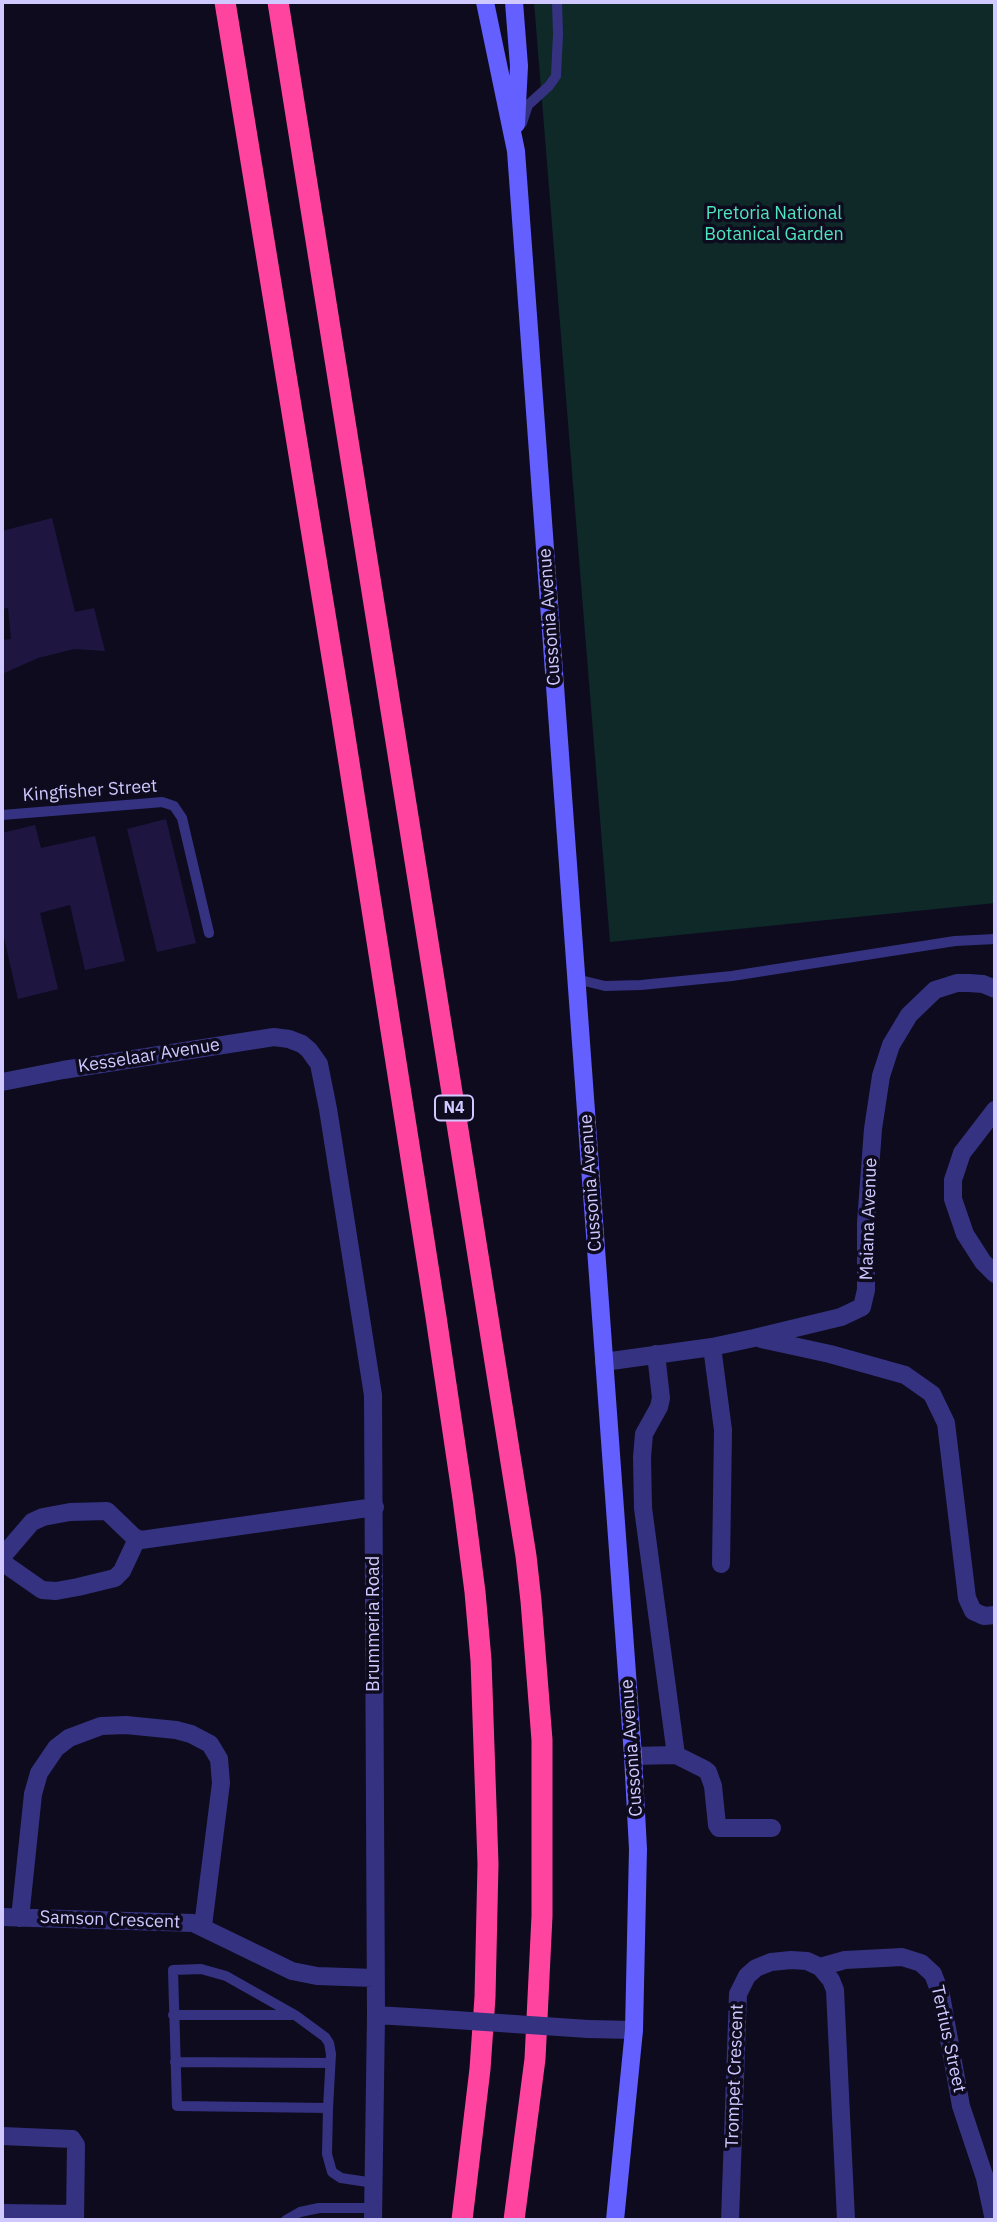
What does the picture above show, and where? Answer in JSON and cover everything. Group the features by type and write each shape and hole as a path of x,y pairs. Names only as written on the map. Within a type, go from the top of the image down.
{"highway":[{"path":"225,2 434,1303 475,1592 482,1686 488,1864 484,2021 463,2220"},
{"name":"N4","path":"278,2 524,1543 531,1601 542,1740 542,1904 535,2059 514,2220"}],"main road":[{"name":"Cussonia Avenue","path":"485,2 515,148"},
{"name":"Cussonia Avenue","path":"514,2 519,66 515,148 634,1755 638,1849 634,2030 615,2220"}],"street":[{"name":"Maiana Avenue","path":"604,1362 754,1338 841,1317 862,1307 866,1290 866,1223 873,1129 881,1076 891,1045 909,1014 925,996 935,990 969,983 983,984 995,989"},
{"name":"Kesselaar Avenue","path":"2,1082 268,1038 282,1037 297,1041"},
{"name":"Brummeria Road","path":"297,1041 309,1050 319,1064 372,1383 375,1507 373,1609 376,2015 373,2214"},
{"path":"995,1110 962,1153 953,1180 953,1199 965,1234 995,1275"},
{"path":"754,1338 830,1354 905,1375 932,1394 946,1423 967,1598 973,1611 984,1616 995,1615"},
{"path":"712,1346 723,1430 721,1564"},
{"path":"656,1354 661,1398 660,1407 644,1434 643,1508 676,1755"},
{"path":"137,1539 122,1571 115,1578 56,1591 42,1590 2,1559 32,1522 43,1517 71,1512 107,1511 137,1539 161,1538 375,1507"},
{"path":"20,1917 33,1794 39,1773 56,1748 69,1738 101,1726 126,1725 191,1734 210,1744 219,1759 221,1783 203,1926"},
{"path":"634,1755 676,1755 708,1772 713,1786 719,1828 772,1828"},
{"name":"Samson Crescent","path":"2,1917 179,1921 203,1926 292,1971 317,1976 374,1978"},
{"name":"Tertius Street","path":"820,1967 845,1960 902,1957 921,1963 933,1974 944,2006 961,2106 985,2178 994,2220"},
{"name":"Trompet Crescent","path":"730,2220 740,1990 753,1970 771,1962 801,1960 820,1967"},
{"path":"820,1967 831,1980 835,1990 845,2220"},
{"path":"376,2015 634,2030"},
{"path":"2,2136 72,2139 76,2145 75,2217 2,2213"}],"lane":[{"path":"515,148 526,109 556,76 557,2"},
{"name":"Kingfisher Street","path":"2,815 151,803 174,806 182,818 209,933"},
{"path":"576,979 605,986 641,985 732,976 956,941 995,939"},
{"path":"328,2108 177,2106 173,1970 212,1971 238,1982 295,2015 329,2043 331,2054 327,2154 332,2172 341,2178 374,2183"},
{"path":"173,2015 295,2015"},
{"path":"175,2062 330,2063"},
{"path":"286,2220 300,2212 319,2208 373,2214"}],"green space":[{"name":"Pretoria National Botanical Garden","path":"534,2 995,2 995,903 610,942"}],"building":[{"path":"52,518 75,612 94,608 105,651 74,649 38,658 2,674 2,640 11,639 8,608 2,609 2,531"},
{"path":"166,819 196,943 157,952 127,829"},
{"path":"35,825 41,848 95,836 125,961 85,970 70,905 40,913 58,989 18,999 2,929 2,833"}]}
